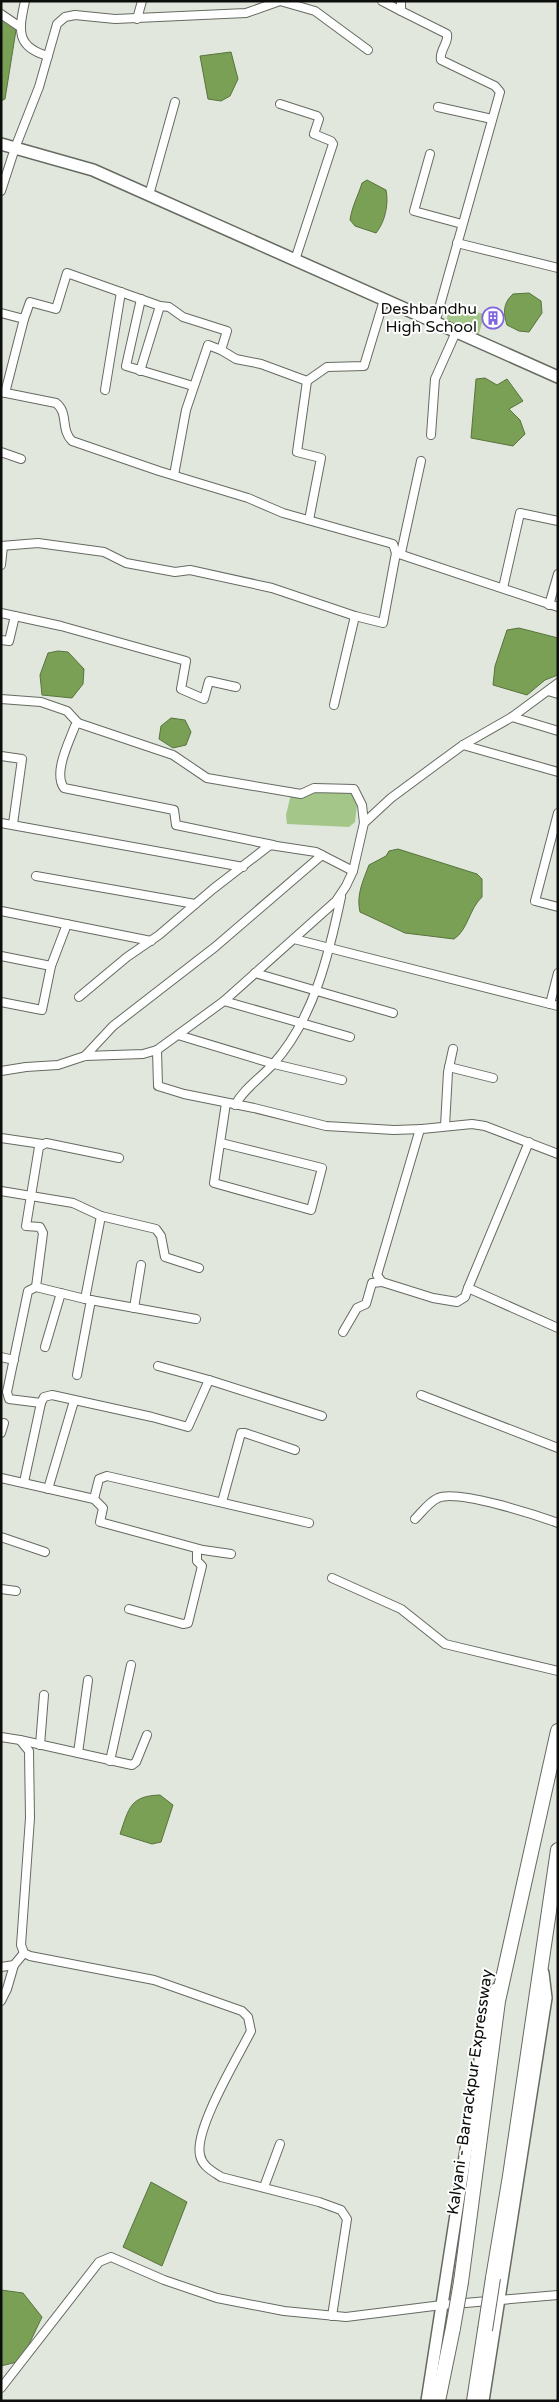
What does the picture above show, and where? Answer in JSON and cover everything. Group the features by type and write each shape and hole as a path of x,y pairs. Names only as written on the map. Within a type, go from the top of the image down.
{"highway":[{"name":"Kalyani - Barrackpur Expressway","path":"438,2401 461,2282 498,2001 558,1731"},
{"path":"474,2401 485,2330 493,2302 493,2278 558,1850"}],"street":[{"path":"26,1 20,26 24,42 34,52 48,56"},
{"path":"137,18 142,1"},
{"path":"252,1 252,11"},
{"path":"1,191 15,148 39,87 57,24 65,17 75,15 115,19 190,17 252,11 280,1 315,11 368,50"},
{"path":"382,1 448,34 440,54 441,60 498,88 500,96 435,323"},
{"path":"401,1 401,11"},
{"path":"1,14 20,26"},
{"path":"148,195 175,102"},
{"path":"280,104 317,116 319,119 314,134 331,141 333,144 295,260"},
{"path":"438,107 492,119"},
{"path":"1,144 93,170 558,377"},
{"path":"430,154 414,211 462,224"},
{"path":"457,243 558,268"},
{"path":"221,350 226,331 183,317 169,307 160,306 66,273 56,309 30,302 3,392 56,402 61,407 64,415 64,429 72,441 248,498 282,513 393,544 398,553 558,607"},
{"path":"105,390 121,292"},
{"path":"141,299 126,366 193,386"},
{"path":"310,520 321,458 296,452 307,381 327,367 364,366 384,300"},
{"path":"140,371 160,306"},
{"path":"1,313 24,319"},
{"path":"431,435 435,379 456,332"},
{"path":"174,475 193,386 208,346 221,350 236,360 261,364 307,381"},
{"path":"1,452 21,459"},
{"path":"1,565 2,546 38,543 104,552 126,562 174,572 190,570 283,591 355,616 383,622 421,461"},
{"path":"502,588 520,513 558,521"},
{"path":"549,605 558,574"},
{"path":"1,613 61,626 186,662 181,689 204,699 209,681 236,687"},
{"path":"1,640 8,641 15,616"},
{"path":"334,705 355,616"},
{"path":"364,822 391,798 464,745 512,718 558,683"},
{"path":"548,691 558,694"},
{"path":"1,699 41,702 67,711 78,723 173,754 207,778 300,794 314,788 354,790 362,805 364,822 353,870 342,895 317,990 301,1023 274,1064 246,1088 235,1105"},
{"path":"512,718 558,731"},
{"path":"78,723 63,759 60,783 64,788 174,810 176,825 272,845 293,847 322,855 353,870"},
{"path":"464,745 558,772"},
{"path":"1,756 22,759 13,824"},
{"path":"558,813 535,901 558,907"},
{"path":"1,823 243,867"},
{"path":"80,997 127,957 272,845"},
{"path":"85,1056 113,1026 215,947 322,855"},
{"path":"36,876 195,904"},
{"path":"1,1071 26,1066 58,1065 85,1056 143,1054 158,1050 224,1001 318,919 342,895"},
{"path":"1,911 151,940"},
{"path":"1,1002 42,1010 51,966 66,924"},
{"path":"294,938 554,1005 558,974"},
{"path":"1,956 51,966"},
{"path":"255,973 393,1013"},
{"path":"224,1001 350,1037"},
{"path":"178,1035 274,1064 342,1080"},
{"path":"445,1126 449,1067 453,1048"},
{"path":"158,1050 158,1086 326,1126 420,1130 472,1124 485,1126 558,1154"},
{"path":"449,1067 493,1078"},
{"path":"221,1144 322,1168 312,1210 214,1183 226,1103"},
{"path":"382,1282 378,1275 420,1130"},
{"path":"1,1138 46,1143 118,1158"},
{"path":"343,1332 357,1308 366,1304 372,1283 382,1282 434,1298 457,1302 465,1296 529,1142"},
{"path":"36,1287 43,1232 40,1227 26,1226 39,1147 42,1144"},
{"path":"1,1191 73,1203 101,1216 156,1229 161,1236 165,1257 199,1268"},
{"path":"78,1376 101,1216"},
{"path":"134,1308 141,1265"},
{"path":"41,1403 10,1399 7,1392 28,1291 36,1287 88,1300 196,1319"},
{"path":"468,1288 558,1328"},
{"path":"45,1347 61,1293"},
{"path":"1,1357 14,1360"},
{"path":"158,1366 322,1416"},
{"path":"24,1482 41,1403 44,1397 52,1395 188,1427 209,1380"},
{"path":"421,1395 558,1448"},
{"path":"48,1489 74,1401"},
{"path":"1,1433 4,1423"},
{"path":"222,1502 241,1433 295,1450"},
{"path":"94,1499 99,1479 107,1476 309,1523"},
{"path":"1,1478 94,1499 102,1508 100,1522 197,1549 231,1554"},
{"path":"415,1519 431,1502 447,1496 495,1503 558,1523"},
{"path":"1,1537 45,1552"},
{"path":"129,1609 183,1624 188,1623 202,1566 197,1561 197,1549"},
{"path":"332,1578 401,1609 445,1644 558,1671"},
{"path":"1,1589 16,1591"},
{"path":"110,1761 131,1664"},
{"path":"78,1754 88,1680"},
{"path":"40,1745 44,1695"},
{"path":"1,1737 128,1765 134,1764 147,1736"},
{"path":"20,1740 29,1751 30,1808 27,1881 20,1945 24,1953 36,1958 154,1980 242,2011 248,2017 251,2032 210,2114 200,2138 199,2153 202,2161 209,2169 221,2177 319,2202 342,2210 345,2213 347,2219 332,2316"},
{"path":"1,2001 7,1989 14,1965 24,1953"},
{"path":"483,2401 493,2302 546,1998 541,1959"},
{"path":"427,2401 488,2009 506,1962"},
{"path":"1,1967 14,1965"},
{"path":"264,2187 280,2144"},
{"path":"1,2388 104,2258 111,2257 164,2280 217,2298 284,2311 332,2316 346,2317 442,2305 558,2295"}],"shaded area":[{"path":"1,17 11,22 16,30 5,99 1,101"},
{"path":"231,52 238,79 230,96 221,101 208,99 200,56"},
{"path":"367,180 386,190 386,213 376,233 355,226 350,220 362,183"},
{"path":"529,293 541,301 542,313 529,332 519,331 507,325 505,312 507,301 513,294"},
{"path":"450,306 489,315 486,324 482,323 478,337 445,325"},
{"path":"485,378 497,385 507,379 523,401 509,409 520,420 525,434 513,446 471,438 476,379"},
{"path":"519,628 558,638 558,675 545,680 527,695 493,685 495,666 507,630"},
{"path":"68,652 84,669 83,684 72,698 42,695 40,675 48,653"},
{"path":"171,718 185,720 191,732 186,745 173,748 159,739 161,726"},
{"path":"316,790 352,793 357,806 355,822 349,827 287,824 286,815 291,794"},
{"path":"398,849 477,874 482,879 482,897 474,907 459,935 454,939 405,933 360,912 359,900 362,882 369,865 386,856 389,851"},
{"path":"160,1795 173,1805 161,1842 152,1844 120,1834 132,1805 142,1798"},
{"path":"151,2182 187,2202 162,2266 123,2247"},
{"path":"1,2290 23,2293 42,2317 21,2361 1,2366"}],"place":[{"name":"Deshbandhu High School","path":"493,318"}]}
